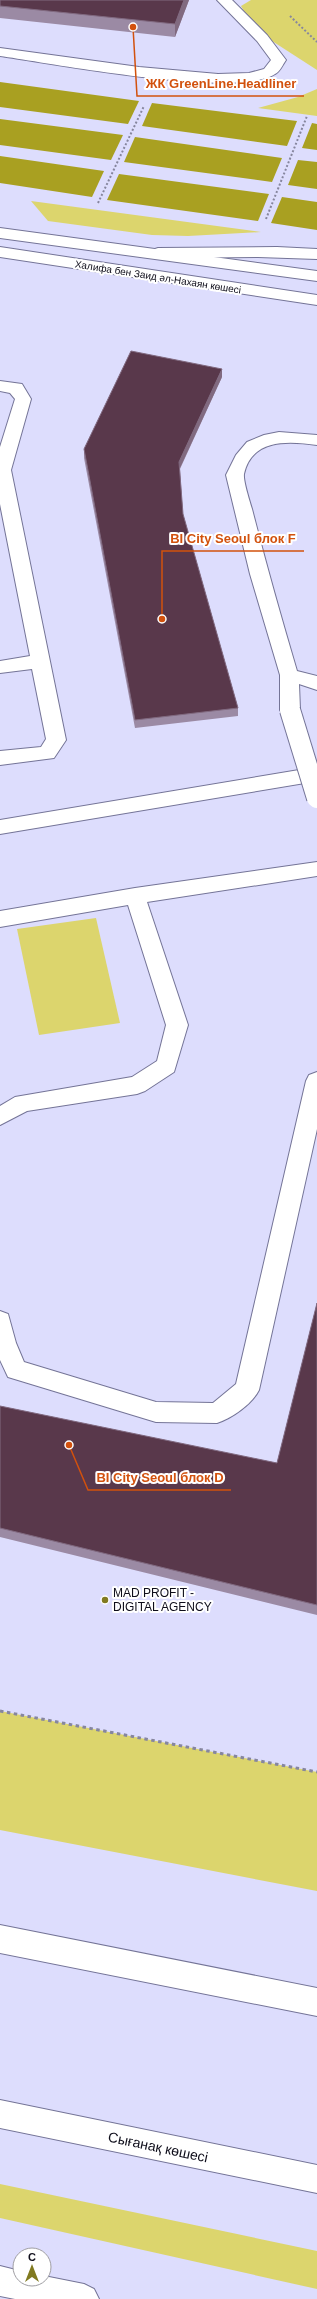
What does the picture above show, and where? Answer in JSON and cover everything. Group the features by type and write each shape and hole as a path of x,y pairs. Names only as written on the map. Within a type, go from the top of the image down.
{"street":[{"path":"0,52 174,75 237,78 270,71 279,60 262,38 224,0"},
{"name":"Халифа бен Заид әл-Нахаян көшесі","path":"0,233 121,251 317,276"},
{"path":"121,251 201,254 269,250 317,254"},
{"name":"Халифа бен Заид әл-Нахаян көшесі","path":"0,252 317,300"},
{"path":"0,386 16,388 23,399 2,470 56,740 47,753 0,758"},
{"path":"317,440 282,435 262,442 246,453 235,475 259,574 289,675 290,710 317,798"},
{"path":"0,667 41,661"},
{"path":"289,675 317,683"},
{"path":"0,827 317,774"},
{"path":"0,919 136,896 317,869"},
{"path":"0,1116 23,1103 137,1085 166,1066 177,1025 136,896"},
{"path":"0,1321 4,1343 16,1370 156,1412 217,1413 247,1390 317,1081"},
{"path":"0,1939 317,2002"},
{"name":"Сығанақ көшесі","path":"0,2114 317,2179"},
{"path":"0,2281 84,2299"}],"path":[{"path":"289,16 317,42"},
{"path":"98,203 145,102"},
{"path":"265,222 307,116"},
{"path":"0,1711 317,1772"}],"shaded area":[{"path":"251,0 317,0 317,70 255,30 241,6"},
{"path":"0,82 139,101 128,124 0,107"},
{"path":"317,89 317,116 258,108 298,97"},
{"path":"152,103 297,121 287,146 142,126"},
{"path":"0,119 123,135 111,160 0,145"},
{"path":"312,123 317,124 317,150 302,148"},
{"path":"135,137 282,158 272,182 124,162"},
{"path":"0,156 104,171 92,197 0,183"},
{"path":"298,160 317,162 317,189 288,185"},
{"path":"119,174 269,194 258,221 107,200"},
{"path":"282,197 317,202 317,230 271,223"},
{"path":"31,201 261,232 188,236 152,235 48,221"},
{"path":"96,918 120,1023 39,1035 17,929"},
{"path":"0,1711 317,1772 317,1891 0,1830"},
{"path":"0,2184 317,2251 317,2289 0,2218"}],"building":[{"path":"0,0 184,0 175,24 0,6"},
{"path":"131,351 222,369 179,462 183,514 238,708 135,720 84,449"},
{"path":"317,1303 317,1605 0,1528 0,1406 277,1463"}],"place":[{"name":"ЖК GreenLine.Headliner","path":"133,27"},
{"name":"BI City Seoul блок F","path":"162,619"},
{"name":"BI City Seoul блок D","path":"69,1445"},
{"name":"MAD PROFIT - DIGITAL AGENCY","path":"105,1600"}]}
